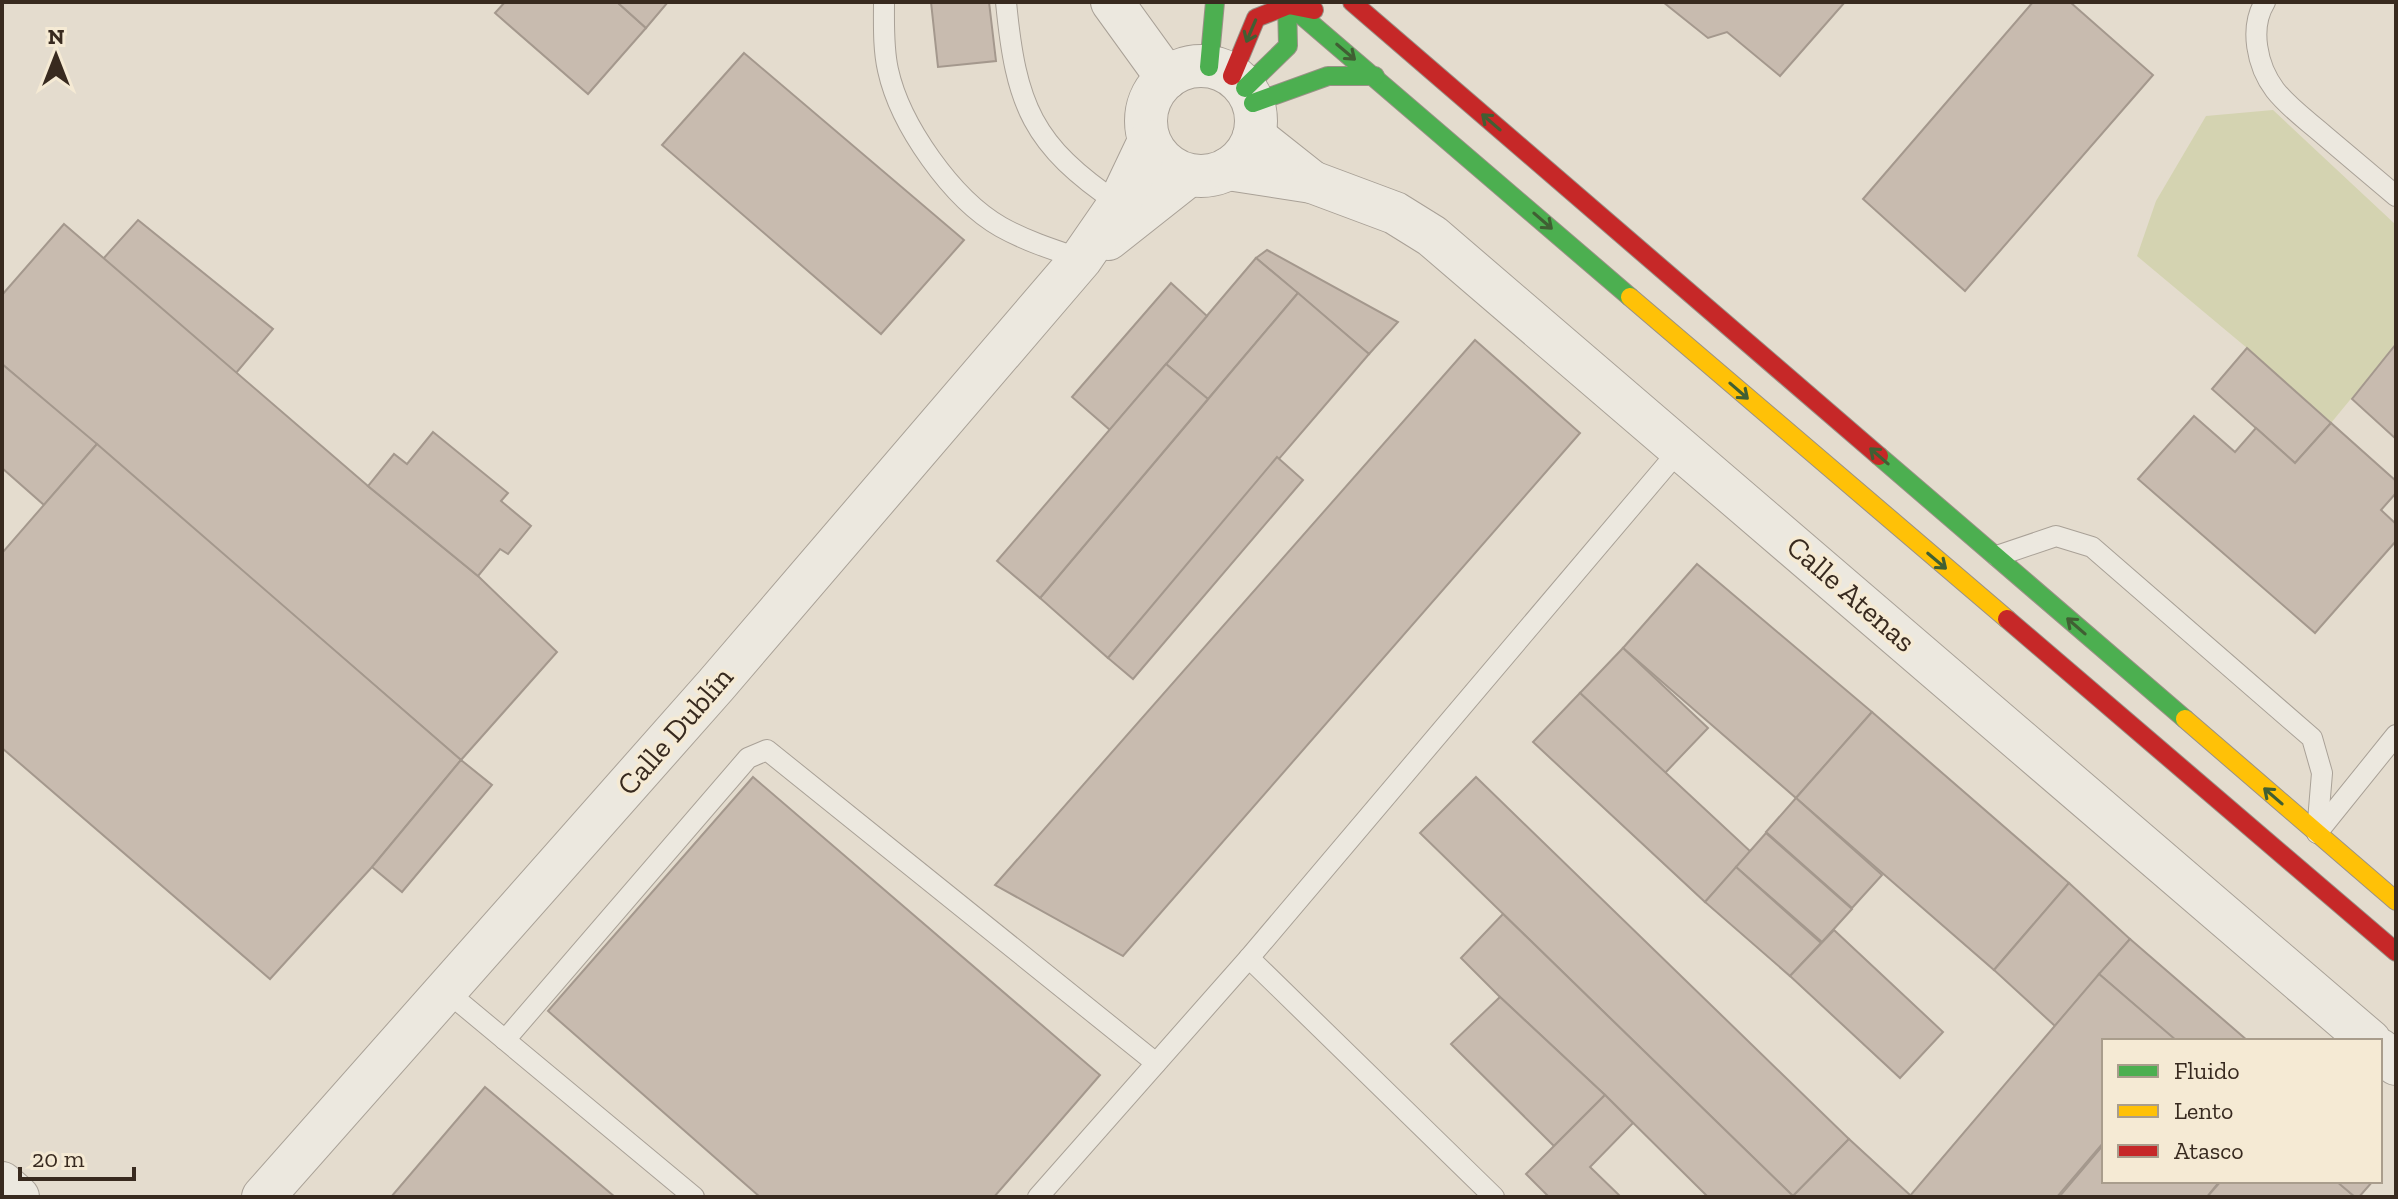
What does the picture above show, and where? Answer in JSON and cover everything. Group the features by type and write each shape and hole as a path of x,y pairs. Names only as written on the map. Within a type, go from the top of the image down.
{"main road":[{"path":"1215,2 1239,94"},
{"path":"1352,2 2396,901"},
{"path":"1239,94 1288,46 1287,3"},
{"path":"1239,94 1256,18 1287,3 1330,13"},
{"path":"1287,3 2396,952"},
{"path":"1239,94 1286,89 1328,76 1375,76"},
{"path":"1582,224 1737,333"}],"street":[{"path":"1112,2 1167,78"},
{"path":"1180,70 1239,94 1312,182 1173,168 1158,157 1149,141 1146,124 1148,106 1155,90 1180,70"},
{"path":"1208,172 1249,149 1239,94"},
{"name":"Calle Dublín","path":"263,1197 716,685 1081,259 1119,204 1149,141"},
{"name":"Calle Dublín","path":"1081,259 1208,172"},
{"name":"Calle Atenas","path":"1312,182 1395,213 1432,236 2368,1039"},
{"path":"2,1183 18,1197"}],"lane":[{"path":"884,2 887,67 895,96 910,125 949,182 975,208 1000,226 1081,259"},
{"path":"1006,2 1018,84 1031,119 1050,146 1075,172 1119,204"},
{"path":"2257,5 2259,56 2273,88 2291,108 2396,196"},
{"path":"1038,1197 1249,958 1681,448"},
{"path":"1996,557 2056,536 2092,547 2312,738 2322,773 2317,833"},
{"path":"2317,833 2396,735"},
{"path":"505,1040 748,758 767,750 1156,1063"},
{"path":"1249,958 1494,1197"},
{"path":"445,990 694,1197"}],"green space":[{"path":"2273,110 2396,225 2396,344 2331,423 2137,256 2156,201 2206,116"}],"building":[{"path":"505,2 617,2 646,28 588,94 495,13"},
{"path":"617,2 668,2 646,28"},
{"path":"931,2 989,2 996,61 938,67"},
{"path":"1663,2 1845,2 1780,76 1727,32 1708,38"},
{"path":"2033,2 2070,2 2153,75 1965,291 1863,199"},
{"path":"744,53 964,240 881,334 662,145"},
{"path":"138,220 273,329 236,373 103,259"},
{"path":"64,224 368,486 478,576 557,652 461,760 2,364 2,295"},
{"path":"1267,250 1398,322 1369,354 1256,258"},
{"path":"1256,258 1298,293 1208,399 1166,364"},
{"path":"1171,283 1207,316 1110,430 1072,397"},
{"path":"1298,293 1369,354 1108,658 1040,598"},
{"path":"1475,340 1580,433 1123,956 995,885"},
{"path":"2396,344 2396,439 2352,399"},
{"path":"2247,348 2331,423 2295,463 2212,389"},
{"path":"2,364 97,444 44,505 2,468"},
{"path":"1166,364 1208,399 1040,598 997,561"},
{"path":"2194,416 2235,452 2256,428 2295,463 2331,423 2396,481 2396,493 2381,510 2396,524 2396,541 2315,633 2138,479"},
{"path":"433,432 508,493 501,501 531,526 508,554 500,549 478,576 368,486 394,454 407,464"},
{"path":"97,444 461,760 372,867 270,979 2,748 2,553"},
{"path":"1277,457 1303,480 1133,679 1108,658"},
{"path":"1697,564 1872,712 1796,798 1623,648"},
{"path":"1623,648 1708,728 1665,773 1580,693"},
{"path":"1580,693 1751,852 1705,902 1533,742"},
{"path":"1872,712 2069,883 1994,970 1796,798"},
{"path":"461,760 492,785 402,892 372,867"},
{"path":"753,777 1100,1075 994,1197 760,1197 548,1011"},
{"path":"1476,777 1849,1139 1793,1196 1420,833"},
{"path":"1796,798 1882,875 1852,908 1766,832"},
{"path":"1766,833 1852,909 1822,942 1736,867"},
{"path":"1736,867 1821,943 1790,976 1705,902"},
{"path":"2069,883 2130,939 2055,1026 1994,970"},
{"path":"1503,914 1793,1196 1708,1197 1500,997 1461,958"},
{"path":"1834,930 1943,1032 1900,1078 1790,976"},
{"path":"2130,939 2246,1039 2174,1039 2099,974"},
{"path":"2099,974 2175,1039 2102,1039 2102,1144 2057,1197 1909,1197"},
{"path":"1500,997 1605,1095 1554,1146 1451,1044"},
{"path":"485,1087 615,1197 391,1197"},
{"path":"1605,1095 1633,1123 1590,1167 1621,1197 1549,1197 1526,1174"},
{"path":"1849,1139 1910,1195 1909,1197 1792,1197"},
{"path":"2102,1146 2102,1183 2218,1183 2207,1197 2059,1197"},
{"path":"2219,1183 2339,1183 2355,1197 2207,1197"},
{"path":"2338,1183 2371,1183 2359,1197"}],"traffic: fast":[{"path":"1209,67 1215,2"},
{"path":"1286,2 1630,297"},
{"path":"1245,88 1288,46 1287,2"},
{"path":"1253,103 1328,76 1375,76"},
{"path":"1879,456 2185,719"}],"traffic: slow":[{"path":"1630,297 2007,619"},
{"path":"2185,719 2396,901"}],"traffic: jam":[{"path":"1352,2 1879,456"},
{"path":"1232,76 1256,18 1289,5 1314,10"},
{"path":"2007,619 2396,952"}]}
